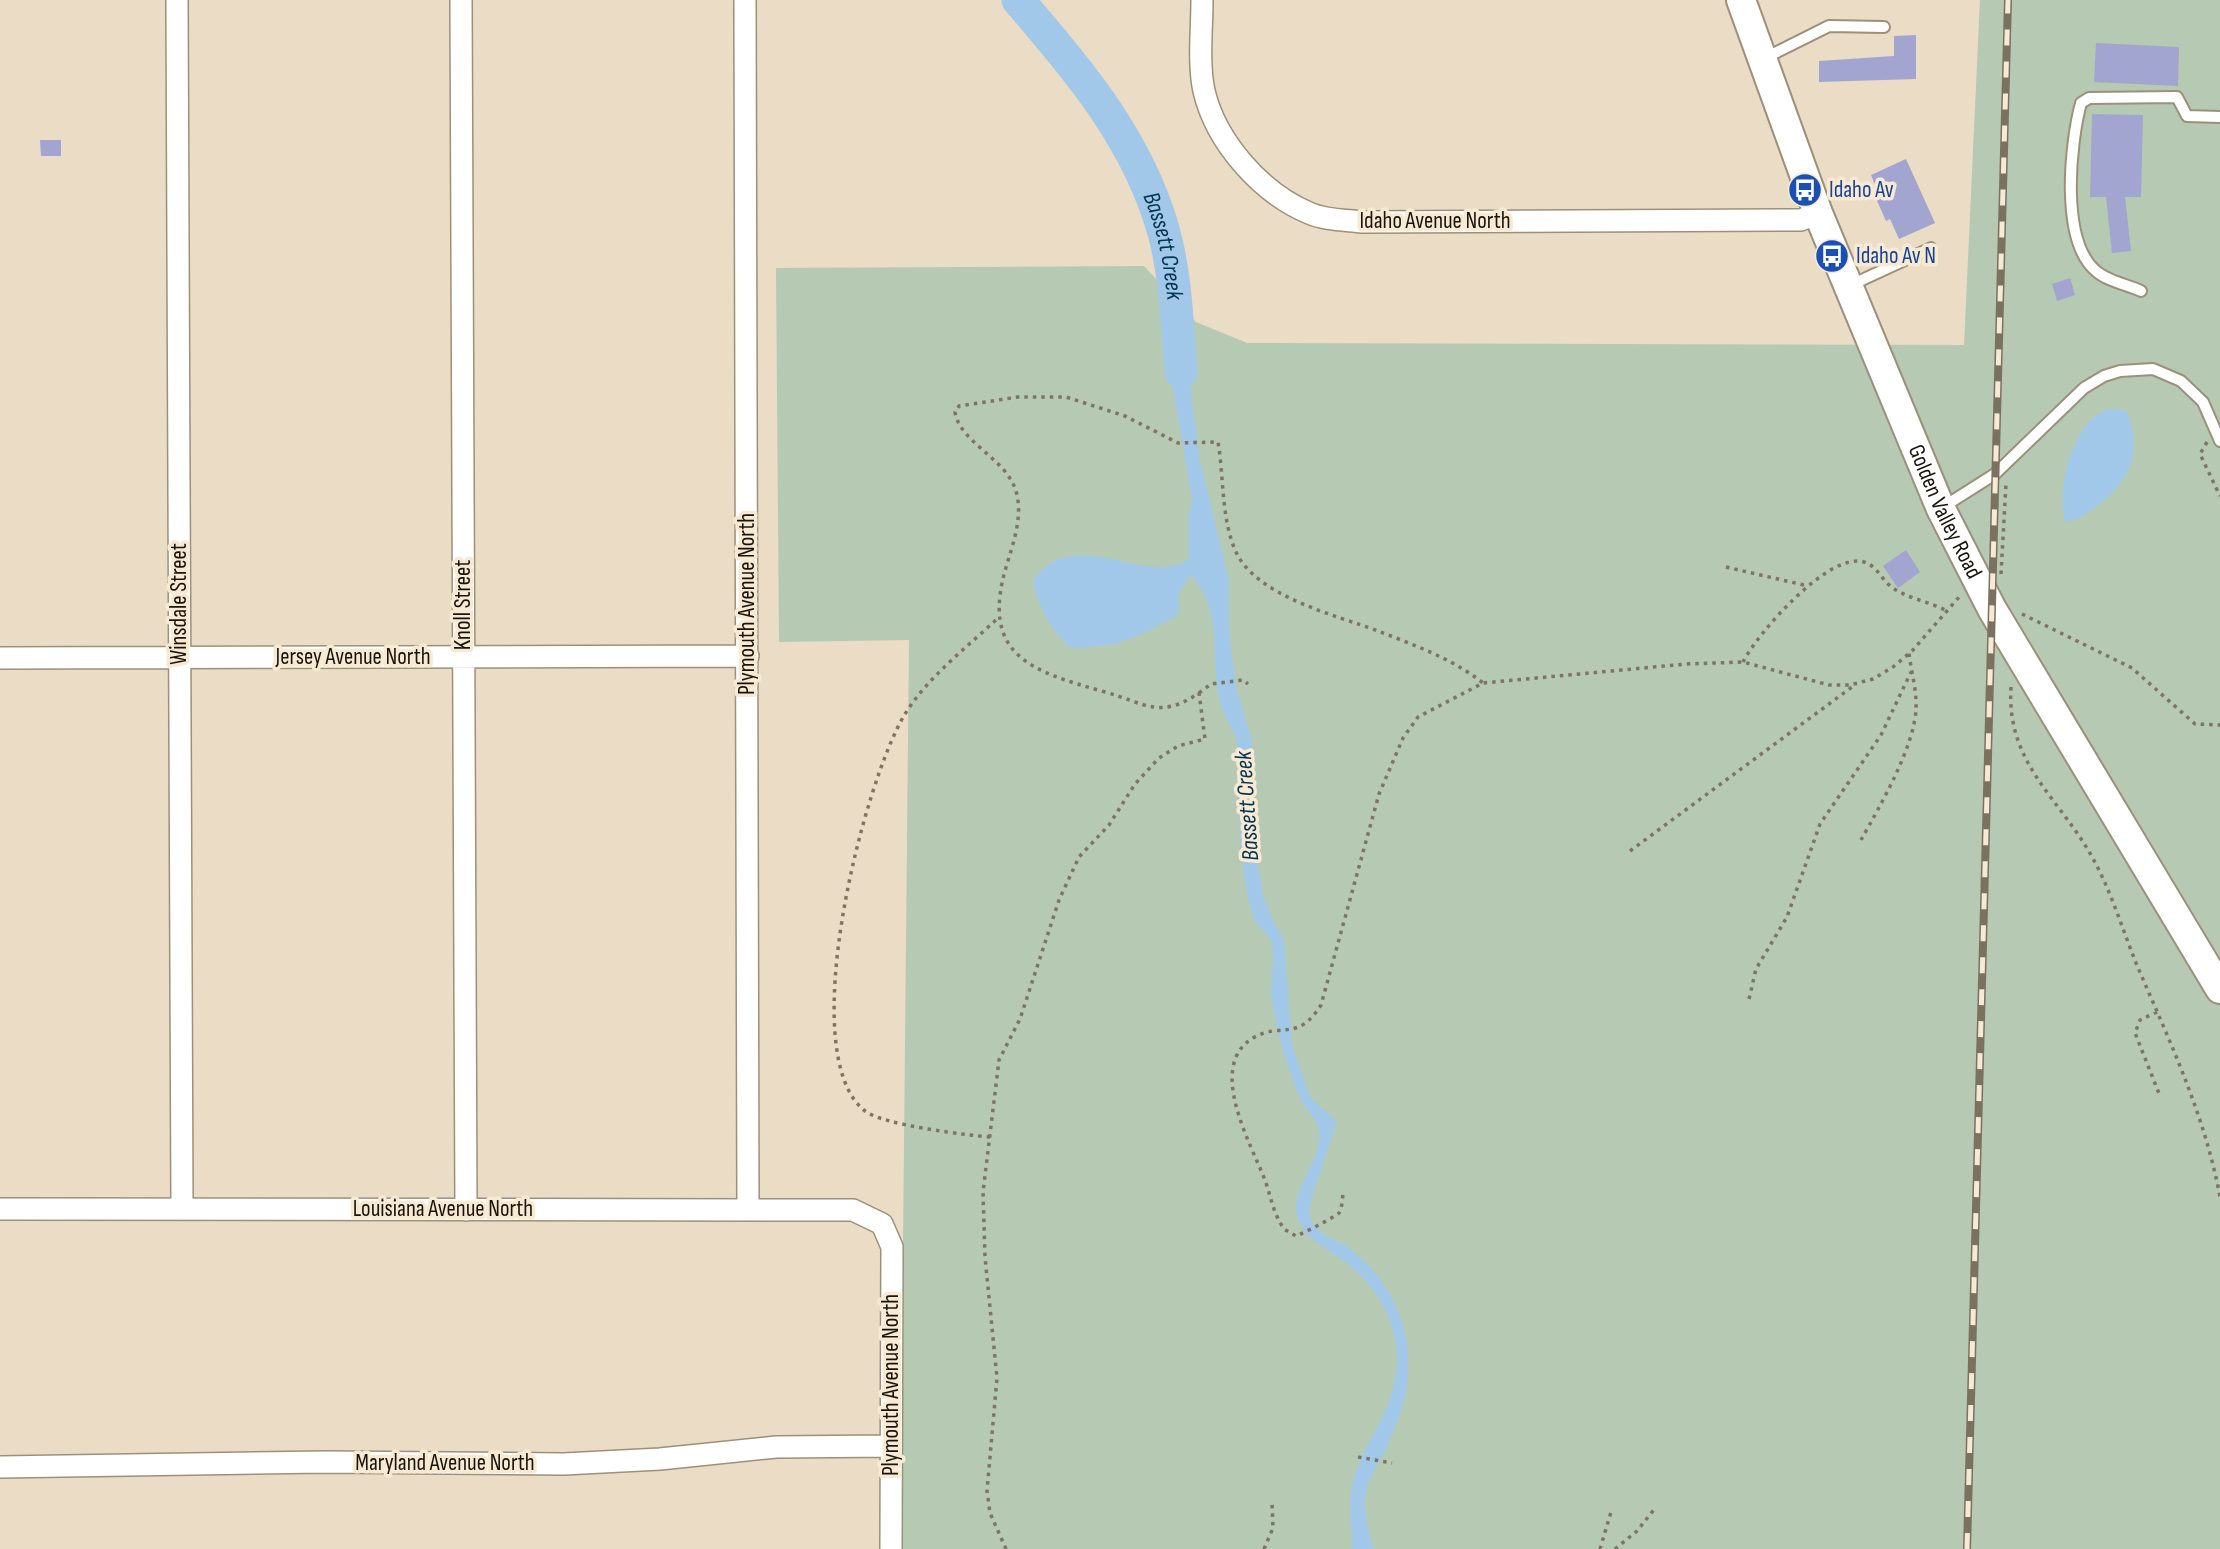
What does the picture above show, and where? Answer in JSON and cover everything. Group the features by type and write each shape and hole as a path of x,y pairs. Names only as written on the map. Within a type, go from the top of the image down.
{"street":[{"name":"Winsdale Street","path":"177,0 182,1208"},
{"name":"Knoll Street","path":"461,0 466,1210"},
{"name":"Plymouth Avenue North","path":"745,0 748,1208"},
{"name":"Idaho Avenue North","path":"1202,0 1203,88 1212,119 1255,176 1281,199 1311,214 1376,222 1801,220 1818,213"},
{"name":"Golden Valley Road","path":"1741,0 1818,213 1941,509 1992,609 2220,989"},
{"name":"Jersey Avenue North","path":"0,658 748,656"},
{"name":"Louisiana Avenue North","path":"0,1209 748,1208 853,1210 882,1224"},
{"name":"Plymouth Avenue North","path":"882,1224 892,1247 891,1549"},
{"name":"Maryland Avenue North","path":"0,1467 325,1462 564,1464 776,1447 891,1446"}],"lane":[{"path":"1763,59 1829,26 1884,27"},
{"path":"2141,291 2096,272 2079,247 2071,187 2074,131 2081,103 2089,98 2177,97 2187,116 2220,117"},
{"path":"1849,286 1931,248"},
{"path":"1941,509 2007,463 2084,388 2104,376 2136,368 2171,375 2193,390 2203,402 2219,439"}],"path":[{"path":"1248,684 1243,680 1211,684 1184,703 1166,710 1148,708 1126,697 1066,682 1033,666 1017,652 1000,633 997,618 1006,569 1015,541 1017,495 1012,481 992,456 957,424 955,412 959,406 1018,397 1066,397 1125,416 1178,443 1218,442 1228,527 1237,554 1253,575 1279,592 1467,670 1483,683"},
{"path":"2219,439 2203,447 2200,454 2220,496"},
{"path":"2001,583 2007,463"},
{"path":"1743,662 1751,646 1808,586 1836,568 1855,561 1866,562 1901,593 1927,600 1947,611"},
{"path":"1726,567 1808,586"},
{"path":"1343,1195 1340,1212 1333,1219 1321,1221 1302,1234 1292,1236 1276,1218 1264,1177 1243,1131 1234,1092 1236,1056 1243,1045 1256,1036 1301,1027 1311,1020 1321,1004 1379,794 1403,738 1418,717 1483,683 1686,664 1743,662 1829,685 1858,683 1873,679 1909,653 1962,594"},
{"path":"2015,604 2022,615 2132,668 2195,724 2220,725"},
{"path":"990,1137 945,1133 868,1114 847,1087 838,1053 835,993 838,940 847,887 883,764 905,714 939,672 997,618"},
{"path":"1861,840 1896,771 1915,719 1917,705 1909,653"},
{"path":"1749,999 1756,969 1787,917 1820,824 1881,735 1911,672"},
{"path":"2030,673 2011,687 2017,737 2036,781 2091,855 2209,1144 2220,1197"},
{"path":"1630,851 1858,683"},
{"path":"1006,1549 990,1513 987,1491 997,1378 985,1257 983,1192 999,1060 1020,1019 1069,878 1079,858 1109,825 1135,784 1159,758 1178,746 1205,739 1199,693"},
{"path":"2157,1012 2140,1020 2135,1033 2160,1096"},
{"path":"1358,1457 1392,1463"},
{"path":"1264,1549 1273,1528 1272,1502"},
{"path":"1615,1549 1637,1531 1657,1507"},
{"path":"1600,1549 1611,1512"}],"green space":[{"path":"1980,0 2220,0 2220,1549 900,1549 909,640 779,642 776,268 1144,266 1196,322 1247,343 1964,345"}],"water":[{"path":"1171,328 1192,330 1189,377 1200,460 1229,580 1229,629 1236,687 1252,741 1254,758 1250,777 1257,861 1264,897 1276,927 1284,938 1292,1046 1311,1098 1336,1121 1312,1199 1310,1217 1317,1228 1345,1245 1373,1270 1397,1308 1406,1337 1408,1379 1403,1404 1390,1441 1369,1481 1365,1498 1374,1549 1352,1549 1351,1491 1361,1458 1392,1393 1396,1375 1396,1342 1387,1314 1373,1289 1353,1268 1309,1236 1296,1213 1297,1200 1317,1150 1319,1137 1317,1124 1302,1102 1284,1055 1272,998 1272,944 1256,923 1247,894 1241,843 1237,744 1219,694 1209,605 1190,575 1178,596 1179,614 1128,640 1103,646 1071,648 1047,618 1033,581 1050,564 1069,556 1089,556 1152,567 1171,566 1189,559 1188,517 1192,500 1173,387"},
{"path":"2107,409 2126,410 2129,417 2134,442 2130,468 2121,482 2099,504 2082,516 2065,522 2063,491 2070,458 2084,428"}],"building":[{"path":"1916,35 1916,79 1819,82 1819,61 1894,56 1894,36"},
{"path":"2096,43 2179,47 2178,86 2094,82"},
{"path":"2092,114 2143,115 2141,197 2125,197 2131,251 2112,253 2106,197 2090,197"},
{"path":"40,140 61,140 61,156 41,156"},
{"path":"1906,159 1935,223 1899,239 1890,219 1886,221 1874,194 1878,192 1871,175"},
{"path":"2070,278 2075,295 2057,301 2052,284"},
{"path":"1906,550 1920,572 1898,588 1883,566"}],"waterway":[{"name":"Bassett Creek","path":"1018,0 1062,52 1103,107 1122,135 1152,196 1171,264 1181,372"}],"railway":[{"path":"1967,1549 2008,0"}],"place":[{"name":"Idaho Av","path":"1805,190"},
{"name":"Idaho Av N","path":"1832,256"}]}
